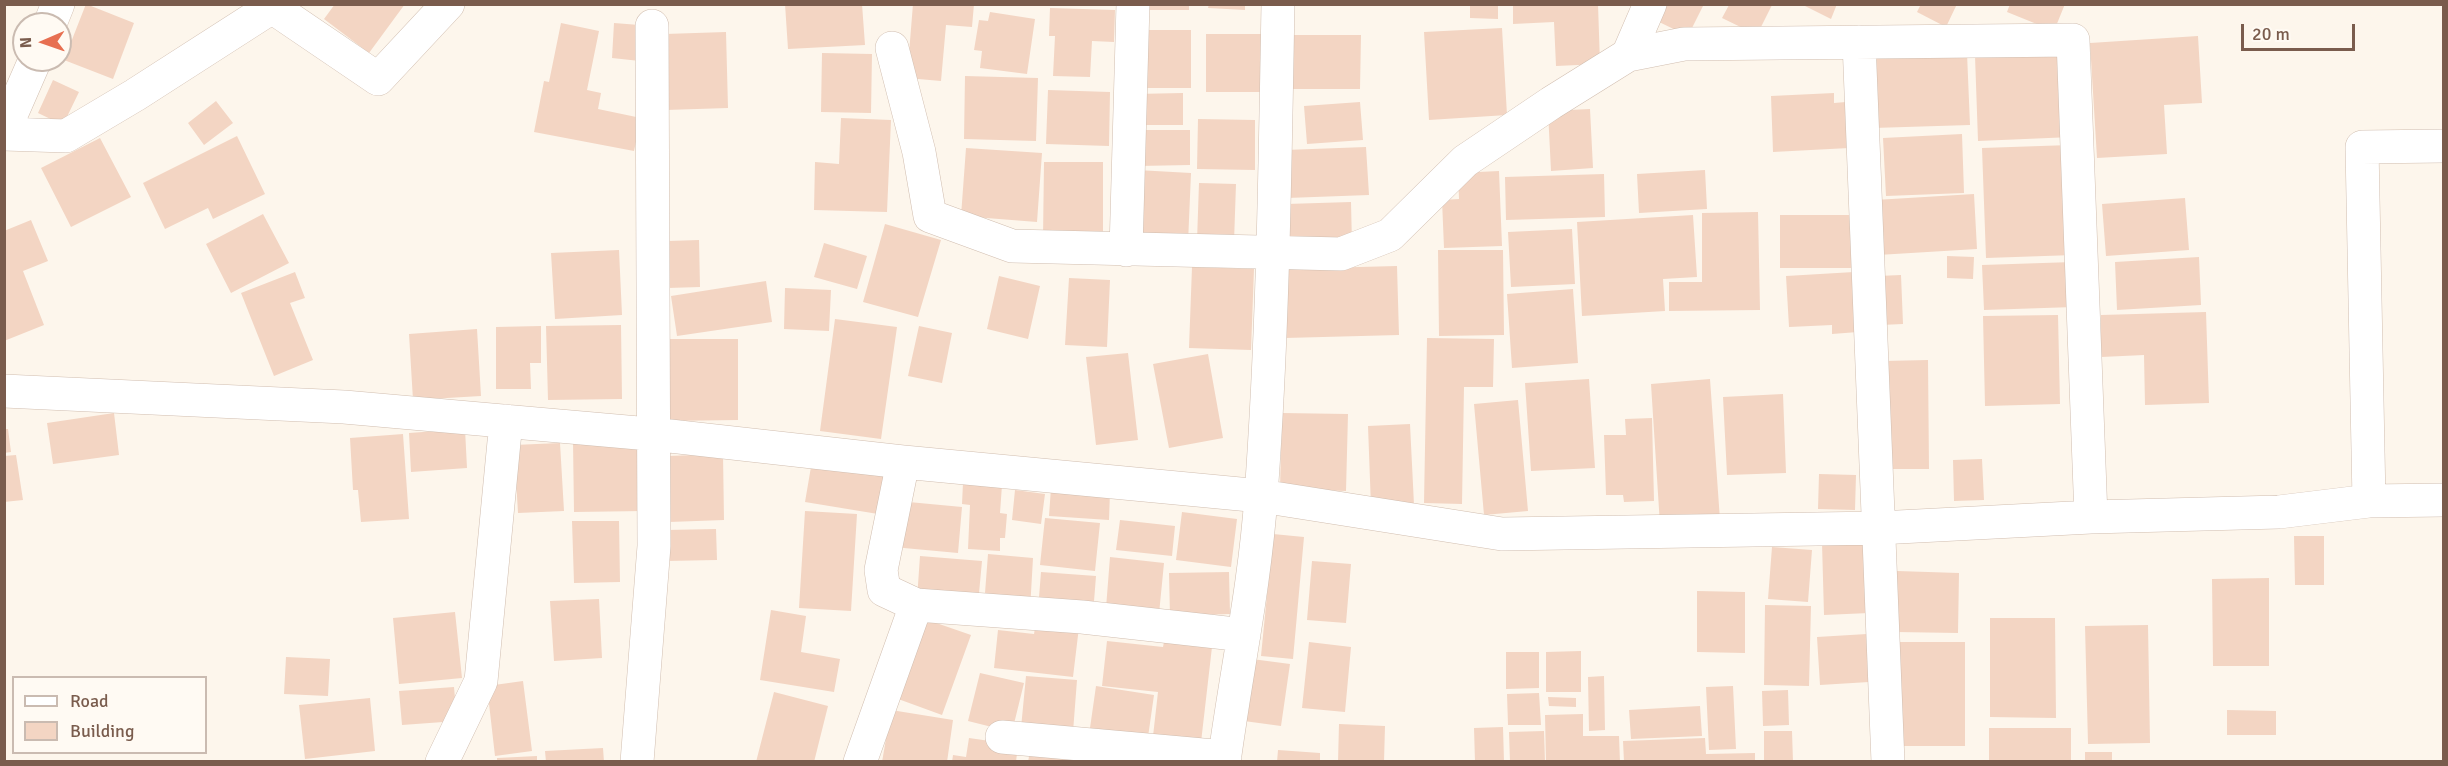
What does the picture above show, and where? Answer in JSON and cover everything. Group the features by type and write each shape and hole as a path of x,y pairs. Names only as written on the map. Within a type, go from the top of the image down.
{"street":[{"path":"29,72 4,133 66,136 135,95 272,7 378,79 448,4"},
{"path":"1126,250 1133,4"},
{"path":"1002,737 1225,759 1252,581 1261,496 1273,252 1278,4"},
{"path":"1628,56 1650,4"},
{"path":"637,762 654,546 652,26"},
{"path":"892,48 919,152 930,216 1012,246 1341,254 1390,235 1465,161 1628,56 1684,44 2073,40 2091,517"},
{"path":"1859,42 1888,762"},
{"path":"2369,501 2362,147 2444,146"},
{"path":"4,391 344,407 653,434 903,462 1261,496 1502,534 1879,528 2091,517 2279,512 2369,501 2444,500"},
{"path":"442,762 481,681 506,421"},
{"path":"903,462 881,570 884,590 916,605 1082,617 1244,635"},
{"path":"860,762 916,605"}],"building":[{"path":"86,4 134,23 113,79 72,63 72,40"},
{"path":"335,4 405,4 369,53 324,19"},
{"path":"785,4 862,4 865,45 788,49"},
{"path":"913,4 974,4 972,27 946,25 941,81 907,78"},
{"path":"1140,4 1189,4 1189,10 1140,10"},
{"path":"1209,4 1245,4 1245,10 1208,8"},
{"path":"1470,4 1498,4 1498,19 1470,18"},
{"path":"1513,4 1598,4 1600,64 1556,66 1554,22 1513,24"},
{"path":"1663,4 1704,4 1688,36 1655,20"},
{"path":"1801,4 1837,4 1831,19"},
{"path":"1921,4 1957,4 1946,27 1917,12"},
{"path":"2010,4 2065,4 2054,31 2007,12"},
{"path":"1729,5 1772,5 1757,35 1722,18"},
{"path":"1050,8 1115,10 1114,42 1092,41 1090,77 1053,76 1055,36 1049,36"},
{"path":"990,12 1035,19 1027,74 980,68 982,51 974,50 979,20 988,21"},
{"path":"561,23 599,31 587,90 601,93 598,109 641,118 634,151 534,132 544,81 549,82"},
{"path":"614,23 652,26 649,62 612,58"},
{"path":"1502,28 1507,115 1429,120 1424,32"},
{"path":"1139,30 1191,30 1191,88 1140,88"},
{"path":"726,32 728,108 666,110 665,34"},
{"path":"1206,34 1262,34 1261,92 1206,92"},
{"path":"1289,35 1361,35 1360,89 1288,89"},
{"path":"2198,36 2202,103 2164,105 2167,154 2097,158 2090,43"},
{"path":"822,53 872,54 871,113 821,112"},
{"path":"1967,53 1970,125 1873,128 1870,56"},
{"path":"2069,53 2072,137 1978,141 1975,56"},
{"path":"965,76 1038,78 1036,141 964,139"},
{"path":"53,80 79,92 63,125 38,113"},
{"path":"1048,90 1110,92 1109,146 1046,144"},
{"path":"1183,93 1183,125 1135,125 1135,94"},
{"path":"1834,93 1834,103 1846,102 1849,148 1773,152 1771,96"},
{"path":"216,101 233,123 204,145 188,123"},
{"path":"1360,102 1363,140 1307,144 1304,106"},
{"path":"1590,109 1593,168 1551,171 1548,111"},
{"path":"841,118 891,120 887,212 814,210 815,162 839,164"},
{"path":"1198,119 1255,120 1255,170 1197,169"},
{"path":"1138,130 1190,130 1190,165 1138,166"},
{"path":"1962,134 1964,193 1886,196 1883,138"},
{"path":"237,136 265,194 213,219 208,208 165,229 143,183"},
{"path":"100,138 131,197 71,227 41,168"},
{"path":"2070,145 2074,255 1986,258 1982,148"},
{"path":"1366,147 1369,195 1287,198 1285,150"},
{"path":"966,148 1042,153 1037,222 961,216"},
{"path":"1044,162 1103,162 1103,239 1043,238"},
{"path":"1137,170 1191,173 1188,243 1133,241"},
{"path":"1705,170 1707,209 1639,213 1637,174"},
{"path":"1499,171 1502,246 1444,248 1442,200 1459,199 1458,173"},
{"path":"1604,174 1605,217 1506,220 1505,177"},
{"path":"1199,183 1236,184 1234,242 1197,241"},
{"path":"1974,194 1977,249 1878,255 1875,200"},
{"path":"2185,198 2189,250 2106,256 2102,204"},
{"path":"1351,202 1352,245 1287,246 1286,204"},
{"path":"1758,212 1760,310 1669,311 1669,282 1702,282 1702,213"},
{"path":"263,214 289,263 231,293 206,244"},
{"path":"1693,215 1697,277 1663,279 1665,311 1582,316 1577,222"},
{"path":"1780,215 1851,215 1851,268 1780,268"},
{"path":"31,220 48,261 23,271 44,325 4,341 4,231"},
{"path":"885,224 941,240 918,317 863,302"},
{"path":"1572,229 1575,284 1511,287 1508,232"},
{"path":"699,240 700,287 668,288 668,241"},
{"path":"824,243 867,256 857,289 814,277"},
{"path":"619,250 622,315 555,319 551,253"},
{"path":"1438,250 1503,250 1504,335 1439,336"},
{"path":"1947,256 1974,257 1973,279 1947,278"},
{"path":"2199,257 2201,305 2117,310 2115,262"},
{"path":"2073,262 2074,307 1984,310 1982,265"},
{"path":"1397,266 1399,335 1285,338 1284,269"},
{"path":"1192,267 1254,269 1251,350 1189,348"},
{"path":"295,272 305,298 290,303 313,360 274,376 241,293"},
{"path":"1854,272 1858,332 1832,334 1832,325 1789,327 1786,276"},
{"path":"1901,275 1903,324 1881,325 1878,276"},
{"path":"999,276 1040,286 1028,339 987,329"},
{"path":"1069,278 1110,280 1107,347 1065,345"},
{"path":"766,281 772,322 677,336 671,296"},
{"path":"785,288 831,290 829,331 784,329"},
{"path":"1573,289 1578,363 1512,368 1507,294"},
{"path":"2206,312 2209,403 2145,405 2144,355 2101,357 2101,315"},
{"path":"2058,315 2060,404 1985,406 1983,316"},
{"path":"835,319 897,327 881,439 820,431"},
{"path":"621,325 622,399 548,400 546,326"},
{"path":"541,326 541,363 530,363 531,389 496,389 496,327"},
{"path":"919,326 952,333 942,383 908,376"},
{"path":"477,329 481,396 413,400 409,334"},
{"path":"1427,338 1494,339 1493,387 1464,387 1462,504 1424,503"},
{"path":"664,339 738,339 738,420 664,421"},
{"path":"1128,353 1138,440 1096,445 1086,357"},
{"path":"1208,354 1223,438 1169,448 1153,364"},
{"path":"1928,360 1929,469 1886,469 1884,361"},
{"path":"1589,379 1595,468 1531,471 1525,383"},
{"path":"1710,379 1720,520 1660,525 1651,384"},
{"path":"1783,394 1786,473 1727,475 1723,397"},
{"path":"1518,400 1528,511 1484,515 1474,404"},
{"path":"114,413 119,455 53,464 47,423"},
{"path":"1282,413 1348,414 1346,491 1280,489"},
{"path":"1652,418 1654,501 1624,502 1623,495 1606,495 1604,435 1626,435 1625,419"},
{"path":"1410,424 1414,505 1371,507 1368,426"},
{"path":"4,429 8,429 11,452 4,453"},
{"path":"465,429 467,468 411,472 409,433"},
{"path":"403,434 409,519 361,522 358,490 353,490 350,438"},
{"path":"643,440 644,511 574,512 573,442"},
{"path":"560,443 564,511 518,513 514,445"},
{"path":"723,454 724,520 669,522 668,456"},
{"path":"16,455 23,500 4,502 4,456"},
{"path":"1982,459 1984,500 1954,501 1953,460"},
{"path":"812,461 885,473 878,514 805,502"},
{"path":"1819,474 1856,475 1855,510 1818,509"},
{"path":"963,483 1002,485 1000,513 1007,514 1005,538 1000,538 1000,551 968,549 970,505 962,504"},
{"path":"1051,488 1110,492 1109,520 1049,516"},
{"path":"1015,490 1045,494 1041,524 1012,520"},
{"path":"898,501 962,507 958,553 893,547"},
{"path":"805,511 857,514 851,611 799,608"},
{"path":"1182,512 1237,519 1231,567 1176,560"},
{"path":"1045,518 1100,523 1095,571 1040,565"},
{"path":"1120,520 1175,526 1172,556 1116,550"},
{"path":"572,521 619,521 620,582 574,583"},
{"path":"716,529 717,560 666,561 666,530"},
{"path":"1273,534 1304,537 1293,659 1261,656"},
{"path":"2294,536 2324,536 2324,585 2295,585"},
{"path":"1867,541 1869,613 1824,615 1822,543"},
{"path":"1772,547 1812,550 1808,602 1768,599"},
{"path":"988,554 1033,558 1030,610 984,606"},
{"path":"920,556 982,561 978,604 917,599"},
{"path":"1110,557 1164,563 1159,614 1106,608"},
{"path":"1312,561 1351,564 1346,623 1307,620"},
{"path":"1897,571 1959,573 1958,633 1896,632"},
{"path":"1041,572 1096,576 1093,614 1038,610"},
{"path":"1229,572 1230,614 1170,616 1169,573"},
{"path":"2269,578 2269,666 2213,666 2212,579"},
{"path":"1697,591 1745,592 1745,653 1697,652"},
{"path":"599,599 602,658 554,661 550,601"},
{"path":"1765,605 1811,606 1809,686 1764,685"},
{"path":"771,610 806,616 801,652 840,659 834,692 760,680"},
{"path":"455,612 462,678 399,684 393,618"},
{"path":"919,617 971,635 942,715 890,696"},
{"path":"1990,618 2055,618 2056,718 1990,717"},
{"path":"1036,622 1079,627 1073,677 994,668 998,630 1034,634"},
{"path":"2148,625 2150,743 2088,744 2085,626"},
{"path":"1867,634 1869,682 1820,685 1817,637"},
{"path":"1107,641 1163,647 1164,642 1212,647 1200,751 1152,745 1158,692 1102,686"},
{"path":"1309,642 1351,647 1345,712 1302,708"},
{"path":"1897,642 1965,642 1965,746 1897,746"},
{"path":"1581,651 1581,692 1546,692 1546,652"},
{"path":"1506,652 1539,652 1539,688 1506,689"},
{"path":"286,657 330,659 328,696 284,694"},
{"path":"1252,659 1290,664 1281,726 1244,721"},
{"path":"980,673 1024,683 1012,732 968,721"},
{"path":"1026,676 1077,680 1073,732 1021,728"},
{"path":"1604,676 1605,730 1589,731 1588,677"},
{"path":"523,681 532,751 495,756 487,686"},
{"path":"1096,686 1154,695 1147,744 1089,735"},
{"path":"1733,686 1736,749 1709,750 1706,687"},
{"path":"454,687 457,721 402,725 399,691"},
{"path":"1788,690 1789,725 1763,726 1762,691"},
{"path":"774,692 828,706 814,762 756,762"},
{"path":"1539,693 1541,725 1508,725 1507,694"},
{"path":"1548,697 1576,698 1576,707 1549,706"},
{"path":"370,698 375,751 305,759 299,705"},
{"path":"1700,706 1702,736 1631,739 1629,710"},
{"path":"891,710 953,720 947,762 882,762"},
{"path":"2227,710 2276,711 2276,735 2227,735"},
{"path":"1583,714 1583,736 1619,736 1620,762 1546,762 1545,715"},
{"path":"1339,724 1385,726 1384,762 1338,762"},
{"path":"1503,727 1504,762 1475,762 1474,728"},
{"path":"1989,728 2071,728 2071,762 1989,762"},
{"path":"1544,731 1545,762 1510,762 1509,732"},
{"path":"1764,731 1792,731 1793,762 1764,762"},
{"path":"969,738 1018,745 1016,762 952,762 953,755 966,757"},
{"path":"1705,738 1706,754 1755,753 1755,762 1624,762 1623,741"},
{"path":"603,748 604,762 546,762 545,751"},
{"path":"1278,750 1320,753 1320,762 1277,762"},
{"path":"1030,751 1078,760 1078,762 1028,762"},
{"path":"2085,752 2112,752 2112,762 2085,762"},
{"path":"537,756 537,762 497,762 497,758"}]}
